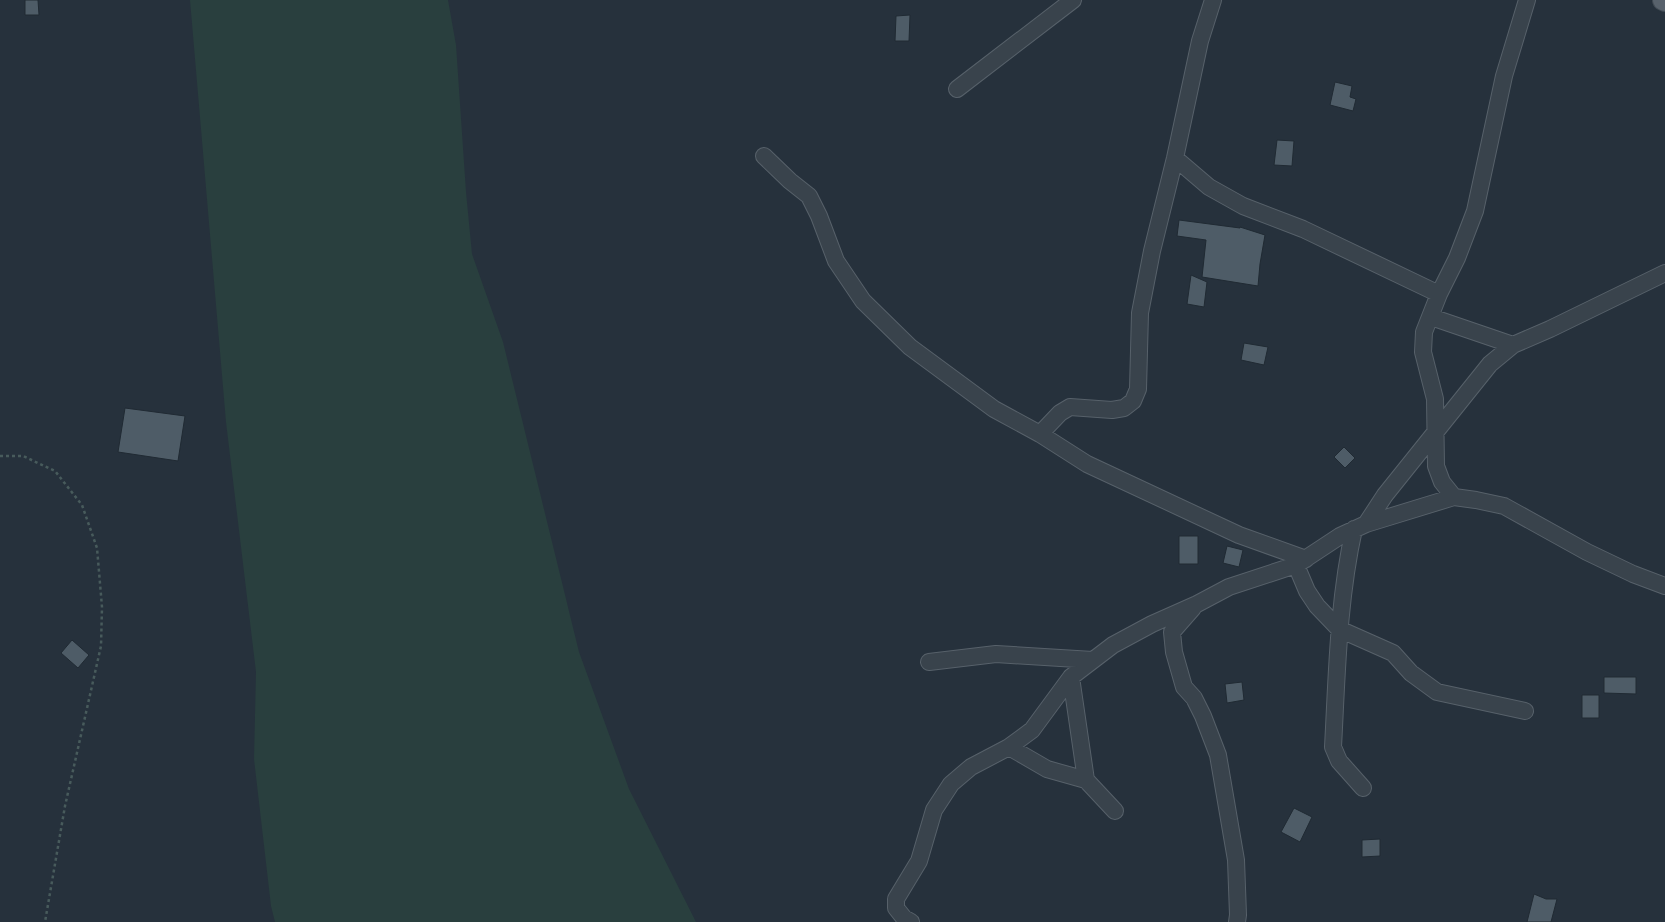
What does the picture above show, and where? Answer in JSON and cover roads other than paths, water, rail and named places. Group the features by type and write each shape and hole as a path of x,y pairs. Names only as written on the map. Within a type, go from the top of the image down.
{"street":[{"path":"957,89 1073,0"},
{"path":"1040,434 1060,413 1070,407 1112,410 1124,408 1133,401 1138,389 1140,313 1152,251 1175,158 1200,41 1213,0"},
{"path":"1454,497 1442,482 1436,466 1435,399 1422,352 1424,332 1439,294 1457,258 1476,211 1504,76 1526,0"},
{"path":"764,156 790,181 809,196 819,216 836,261 863,301 910,347 994,409 1040,434 1087,464 1239,535 1301,562"},
{"path":"1175,158 1209,187 1243,206 1303,229 1439,294"},
{"path":"1363,788 1339,761 1333,747 1339,629 1346,566 1360,527 1490,364 1513,345 1550,329 1665,273"},
{"path":"1431,317 1513,345"},
{"path":"911,922 904,918 896,908 896,899 920,860 934,810 951,784 971,767 1009,747 1032,730 1059,696 1071,677 1113,645 1152,624 1229,588 1301,562 1340,536 1360,527 1454,497 1504,506 1587,552 1633,574 1665,586"},
{"path":"1301,562 1307,591 1317,606 1339,629 1393,653 1411,673 1437,692 1525,711"},
{"path":"1197,604 1172,632 1174,652 1184,687 1194,698 1203,716 1218,755 1236,860 1237,922"},
{"path":"1152,624 1172,632"},
{"path":"929,662 996,654 1093,660"},
{"path":"1071,677 1086,780"},
{"path":"1009,747 1047,769 1086,780 1115,811"}]}
